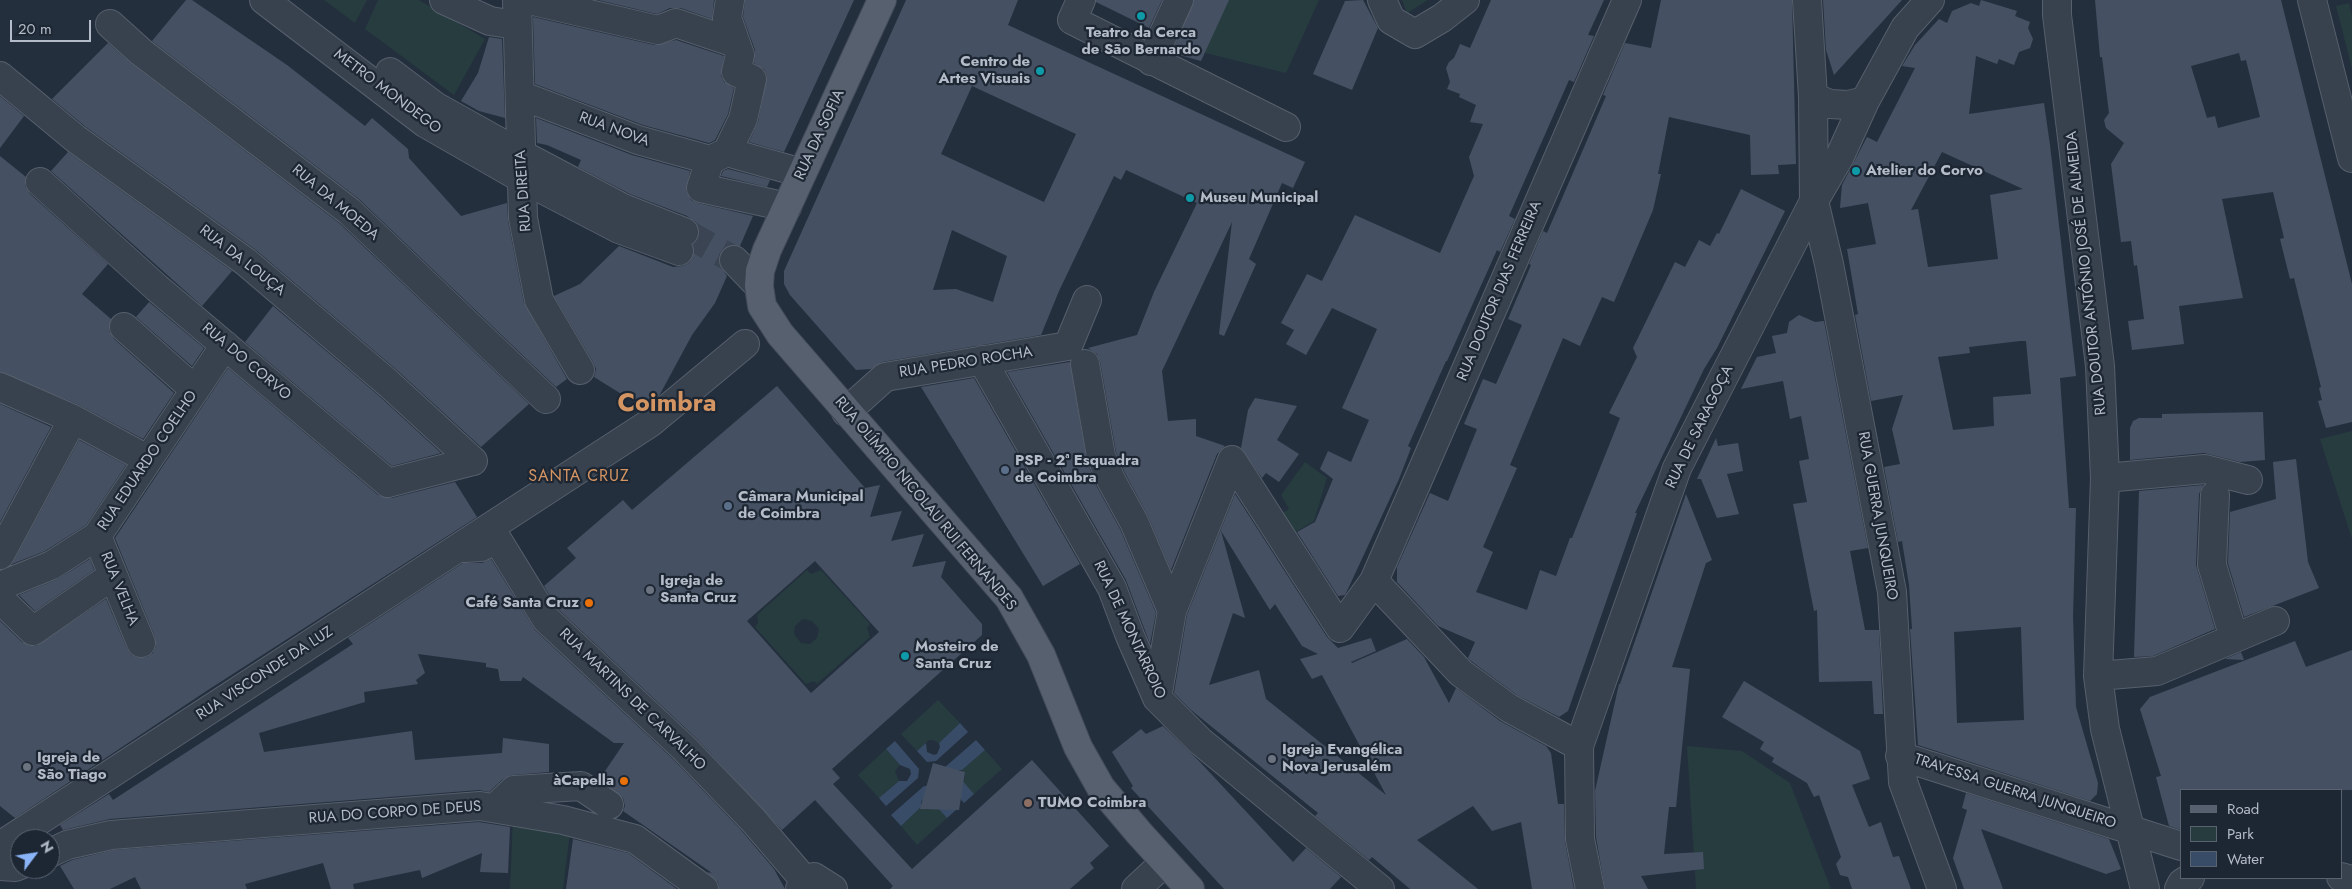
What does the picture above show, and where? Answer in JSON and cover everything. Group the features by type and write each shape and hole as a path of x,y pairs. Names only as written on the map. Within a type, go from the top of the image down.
{"main road":[{"name":"RUA DA SOFIA","path":"760,279 787,207 882,0"},
{"name":"RUA OLÍMPIO NICOLAU RUI FERNANDES","path":"760,279 762,306 772,325 1009,598 1041,655 1078,747 1101,788 1190,889"}],"street":[{"name":"METRO MONDEGO","path":"264,0 425,123 521,166 619,229 681,242"},
{"path":"278,0 430,115 521,166"},
{"path":"292,0 435,106 521,166"},
{"path":"444,0 490,21 517,13"},
{"path":"529,0 658,30 676,23 737,49"},
{"path":"730,0 727,18 737,49 736,72 752,79 743,119 701,188 787,207"},
{"path":"1081,0 1072,20 1286,127"},
{"path":"1151,61 1179,0"},
{"path":"1382,0 1391,20 1415,34 1442,18 1465,0"},
{"name":"RUA DOUTOR DIAS FERREIRA","path":"1172,611 1232,460 1340,628 1374,582 1627,0"},
{"path":"1807,0 1813,97 1814,201"},
{"name":"RUA DE SARAGOÇA","path":"1590,889 1580,839 1579,746 1677,468 1814,201 1840,156 1865,101 1905,28 1930,0"},
{"path":"2312,0 2352,158"},
{"name":"RUA DOUTOR ANTÓNIO JOSÉ DE ALMEIDA","path":"2052,5 2100,366 2105,478 2098,676 2105,729 2145,889"},
{"name":"RUA DIREITA","path":"517,13 523,218 539,300 580,370"},
{"name":"RUA DA MOEDA","path":"110,24 141,52 349,211 546,399"},
{"name":"RUA DA LOUÇA","path":"3,83 76,139 246,262 388,383 472,460"},
{"name":"RUA NOVA","path":"520,95 638,140 802,173"},
{"path":"1813,97 1830,104 1848,105 1865,101"},
{"name":"RUA DO CORVO","path":"40,182 157,288 388,483 472,460"},
{"name":"RUA GUERRA JUNQUEIRO","path":"1814,201 1829,264 1892,592 1903,782 1942,889"},
{"path":"731,267 760,279"},
{"path":"1088,300 1077,355 1101,456 1119,496 1134,522 1172,611 1157,698"},
{"path":"124,326 196,390"},
{"name":"RUA VISCONDE DA LUZ","path":"6,842 650,424 745,344"},
{"name":"RUA EDUARDO COELHO","path":"0,586 52,565 97,536 147,459 162,442 225,345"},
{"name":"RUA PEDRO ROCHA","path":"846,412 885,377 982,360 1077,355"},
{"name":"RUA DE MONTARROIO","path":"982,360 1112,588 1130,636 1157,698 1200,741 1380,889"},
{"path":"0,387 73,419 147,459"},
{"path":"0,555 73,419"},
{"path":"2105,478 2205,469 2248,480"},
{"path":"2215,495 2212,565 2234,638"},
{"name":"RUA VELHA","path":"97,536 141,643"},
{"name":"RUA MARTINS DE CARVALHO","path":"456,549 481,548 497,539 546,619 684,748 814,884"},
{"path":"0,599 33,630 112,576"},
{"path":"1374,582 1461,673 1508,708 1579,746"},
{"path":"2098,676 2157,671 2275,621"},
{"name":"TRAVESSA GUERRA JUNQUEIRO","path":"1900,756 2180,846"},
{"path":"496,808 514,790 581,786 609,805"},
{"name":"RUA DO CORPO DE DEUS","path":"60,849 111,835 480,806 563,820 635,839 704,889"},
{"path":"1140,887 1165,862"},
{"path":"2179,889 2182,883 2188,879"}],"green space":[{"path":"324,0 367,0 355,23"},
{"path":"378,0 419,0 485,39 454,95 365,29"},
{"path":"1194,0 1319,0 1286,73 1174,45"},
{"path":"1402,0 1428,0 1407,13"},
{"path":"2349,3 2352,16 2352,69 2336,6"},
{"path":"2352,431 2352,539 2320,439"},
{"path":"1305,462 1327,478 1314,521 1294,533 1281,514 1289,509 1281,495"},
{"path":"807,570 811,574 821,570 870,624 867,628 870,637 817,684 814,681 806,684 755,627 758,623 757,615","holes":["803,619 812,621 819,629 817,638 810,644 801,643 794,634 795,626"]},
{"path":"938,700 960,723 939,743 929,740 917,751 901,734"},
{"path":"1687,746 1742,751 1790,783 1831,889 1696,889"},
{"path":"886,749 900,765 895,771 899,781 879,798 858,775"},
{"path":"985,750 1002,769 974,794 963,782 965,777 962,770"},
{"path":"936,805 947,818 917,845 901,826 922,806 928,810"},
{"path":"513,817 570,832 563,889 510,889"}],"water":[{"path":"960,723 968,732 936,761 927,762 917,751 926,743 927,752 934,755 937,754 940,747 939,743"},
{"path":"976,740 985,750 962,770 953,770 974,794 964,803 943,779 944,768"},
{"path":"895,741 919,769 918,778 886,806 879,798 899,781 907,781 911,774 910,769 900,765 886,749"},
{"path":"924,786 935,787 956,810 947,818 926,795 921,802 922,806 901,826 891,815"}],"building":[{"path":"186,0 192,0 287,65 365,126 372,118 408,149 409,158 461,216 507,203 508,221 524,303 567,379 556,387 359,199 152,41"},
{"path":"598,0 714,0 712,19 681,8 670,8 657,14"},
{"path":"745,0 854,0 784,152 749,142 758,122 767,76 764,69 754,63 755,50 743,17"},
{"path":"906,0 1018,0 1008,25 1305,162 1293,188 1282,183 1249,259 1256,264 1224,336 1219,334 1232,222 1162,371 1168,421 1196,419 1196,436 1225,446 1217,454 1171,570 1148,516 1116,452 1100,361 1097,354 1088,348 1137,335 1154,292 1197,203 1126,170 1121,180 1114,176 1059,291 1041,335 882,362 871,369 856,370 790,295 784,284 784,271","holes":["972,86 1076,134 1044,202 941,154","952,230 1007,256 993,302 956,289 933,290"]},
{"name":"Teatro da Cerca de São Bernardo","path":"1096,0 1162,0 1149,28 1096,2"},
{"path":"1194,0 1229,0 1201,61 1172,53"},
{"path":"1363,0 1378,28 1352,90 1313,74 1345,1"},
{"path":"1491,0 1604,0 1588,35 1594,36 1574,82 1569,80 1509,216 1515,219 1500,252 1497,250 1408,446 1411,448 1399,479 1345,595 1338,596 1297,532 1315,522 1333,479 1320,469 1328,451 1351,462 1369,420 1342,408 1377,329 1332,308 1306,355 1286,344 1294,330 1281,323 1307,274 1322,281 1355,215 1440,253 1474,176 1469,157 1483,124 1470,122 1476,105 1459,97 1460,94 1447,89 1450,82 1446,68 1454,58 1460,44 1470,48"},
{"path":"1661,0 1792,0 1796,164 1778,165 1779,174 1751,175 1750,135 1669,117 1658,174 1661,174 1653,210 1614,302 1602,297 1580,346 1563,338 1510,465 1517,468 1483,547 1493,552 1476,592 1527,610 1540,570 1556,576 1620,418 1609,413 1637,357 1633,348 1675,262 1685,267 1699,240 1710,246 1717,233 1719,234 1741,189 1785,211 1717,348 1704,369 1635,513 1637,513 1568,711 1559,717 1517,695 1471,661 1468,658 1475,642 1438,626 1397,582 1397,567 1430,493 1448,501 1477,429 1464,424 1483,379 1496,384 1522,325 1508,319 1543,231 1547,233 1606,96 1603,95 1625,43 1651,48"},
{"path":"1823,0 1902,0 1834,75 1826,50"},
{"path":"1981,0 2017,11 2015,16 2030,22 2028,28 2033,39 2030,48 2019,52 2014,65 1999,59 1997,64 1976,56 1969,114 2044,103 2050,145 2076,376 2060,378 2069,508 2076,508 2073,617 2076,707 2098,783 2097,794 2090,801 1918,745 1909,585 1902,541 1898,542 1884,467 1900,464 1892,429 1903,395 1871,401 1855,315 1858,314 1847,249 1876,244 1868,203 1840,208 1842,185 1867,137 1877,142 1915,68 1902,66 1915,45 1939,19 1947,23 1952,11 1971,3 1979,6","holes":["1942,152 2023,189 1990,195 1998,259 1928,267 1918,209 1911,210","2026,341 2031,394 1993,397 1994,426 1953,430 1938,357 1970,353 1969,347","2021,627 2024,720 1957,723 1954,632"]},
{"path":"2095,0 2281,0 2352,284 2352,422 2326,428 2318,401 2322,400 2319,388 2321,387 2294,278 2290,279 2280,239 2284,238 2273,192 2222,199 2243,298 2179,306 2184,344 2132,350 2128,321 2144,319 2137,265 2134,266 2131,241 2121,242 2111,164 2124,143 2106,128 2104,120 2109,113 2102,57 2100,57","holes":["2239,53 2241,61 2246,60 2260,117 2218,128 2215,116 2207,118 2191,66"]},
{"path":"533,17 654,45 676,40 724,56 721,76 724,82 734,88 728,114 715,140 709,143 643,125 535,84"},
{"path":"489,37 502,39 505,118 479,111 461,101 478,73"},
{"path":"108,43 132,64 339,223 529,404 481,447 398,371 256,250 86,127 52,99"},
{"path":"0,96 24,116 0,148"},
{"path":"536,118 632,155 690,171 686,191 691,200 753,216 740,246 730,245 724,248 719,255 719,264 727,276 715,303 692,335 659,396 644,408 594,377 596,369 593,362 554,296 580,284 619,246 673,267 689,263 693,257 693,245 698,238 699,229 696,222 687,216 630,194 578,167 581,160 547,145 537,143"},
{"path":"68,152 232,271 202,306 51,171"},
{"path":"0,156 26,177 25,186 30,194 108,264 82,294 111,319 109,331 114,339 174,393 143,439 79,405 0,372"},
{"path":"728,169 770,180 767,187 721,176 723,171"},
{"path":"149,302 204,348 192,366 136,317"},
{"path":"273,306 378,395 441,453 392,466 245,342"},
{"path":"1799,315 1815,322 1824,321 1868,548 1850,551 1865,630 1879,630 1883,714 1874,714 1872,681 1819,682 1817,610 1814,611 1793,504 1807,502 1799,461 1809,459 1801,416 1790,419 1783,381 1741,389 1757,357 1776,353 1772,336 1787,333 1789,322"},
{"path":"1070,362 1087,462 1097,487 1120,529 1156,613 1150,644 1126,580 1007,372"},
{"path":"228,368 378,495 392,498 455,482 477,517 211,688 15,818 0,806 0,621 22,642 36,646 106,599 131,655 139,658 147,657 153,653 156,646 155,637 115,538"},
{"name":"PSP - 2ª Esquadra de Coimbra","path":"974,378 1080,564 1043,586 921,387"},
{"path":"777,386 865,488 880,485 870,517 902,511 891,541 924,534 912,567 946,561 941,577 982,624 982,635 832,769 840,778 833,784 912,869 1032,760 1109,846 1090,863 1094,868 1070,889 890,889 893,886 815,800 782,830 695,737 558,609 544,586 576,558 567,548 623,500 632,510","holes":["815,561 879,632 811,693 747,621"]},
{"path":"1255,398 1297,406 1277,440 1299,454 1279,482 1266,473 1262,478 1241,448 1248,410"},
{"path":"0,404 51,427 0,522"},
{"path":"2263,412 2265,460 2240,462 2204,453 2130,460 2130,428 2133,421 2139,418 2162,418 2162,414"},
{"path":"1716,438 1718,446 1738,443 1743,471 1727,474 1739,514 1717,518 1701,479 1697,479"},
{"path":"79,440 126,465 86,525 45,551 12,564"},
{"path":"2296,459 2308,562 2319,588 2244,617 2228,563 2230,512 2276,499 2273,462"},
{"path":"2203,485 2199,494 2196,565 2215,629 2153,656 2134,657 2139,491"},
{"path":"1235,494 1327,637 1338,648 1371,638 1376,651 1352,663 1407,639 1424,657 1449,703 1456,688 1500,721 1546,746 1551,753 1558,804 1564,804 1565,842 1574,889 1532,889 1521,822 1492,831 1473,806 1417,840 1478,889 1410,889 1372,857 1369,860 1315,816 1318,813 1191,710 1174,693 1187,615","holes":["1221,531 1270,610 1275,604 1302,646 1318,654 1300,659 1312,679 1322,675 1386,795 1266,699 1259,670 1209,685 1233,613 1245,618"]},
{"path":"1686,494 1712,560 1706,563 1672,667 1690,669 1676,807 1669,807 1664,854 1703,852 1704,869 1641,876 1648,889 1605,889 1596,837 1595,791 1619,684"},
{"path":"90,559 94,570 35,611 19,595 58,579"},
{"path":"491,559 535,630 673,759 741,830 774,869 785,889 719,889 718,882 707,872 712,873 623,811 625,806 623,798 599,780 624,743 614,743 523,677 521,681 500,681 498,669 486,667 486,663 418,654 425,673 416,680 418,684 364,692 365,702 259,733 264,752 412,731 415,760 502,753 503,738 549,744 549,772 512,775 503,779 489,792 479,790 110,819 63,830 60,825 109,794 113,800 353,644 348,638 463,563 482,563"},
{"path":"2295,641 2306,667 2352,650 2352,790 2180,789 2180,830 2169,826 2156,777 2161,776 2140,709 2150,697"},
{"path":"2241,652 2244,660 2225,659"},
{"path":"1744,681 1860,751 1870,779 1852,785 1869,827 1881,822 1893,857 1899,856 1911,889 1852,889 1848,877 1840,875 1836,864 1841,857 1819,795 1814,797 1807,783 1772,762 1774,758 1760,749 1764,742 1722,717"},
{"path":"1163,726 1200,762 1293,862 1306,848 1341,877 1330,889 1224,889 1131,788 1133,786 1112,752 1141,729 1146,734"},
{"path":"933,763 965,772 959,810 920,809"},
{"path":"1966,793 2109,839 2121,869 2106,874 1981,829 2003,889 1964,889 1953,858 1967,810 1962,808"},
{"path":"479,822 510,827 508,873 480,872 482,853 422,878 420,870 353,884 354,889 331,889 323,863 245,884 247,889 141,889 135,877 110,889 74,889 60,866 72,860 113,850"},
{"path":"573,839 628,853 677,889 566,889"}],"tunnel":[{"path":"684,232 734,260"}],"place":[{"name":"Teatro da Cerca de São Bernardo","path":"1141,16"},
{"name":"Centro de Artes Visuais","path":"1040,71"},
{"name":"Atelier do Corvo","path":"1856,171"},
{"name":"Museu Municipal","path":"1190,198"},
{"name":"PSP - 2ª Esquadra de Coimbra","path":"1005,470"},
{"name":"Câmara Municipal de Coimbra","path":"728,506"},
{"name":"Igreja de Santa Cruz","path":"650,590"},
{"name":"Café Santa Cruz","path":"589,603"},
{"name":"Mosteiro de Santa Cruz","path":"905,656"},
{"name":"Igreja Evangélica Nova Jerusalém","path":"1272,759"},
{"name":"Igreja de São Tiago","path":"27,767"},
{"name":"àCapella","path":"624,781"},
{"name":"TUMO Coimbra","path":"1028,803"}],"district":[{"name":"Coimbra","path":"667,405"},
{"name":"SANTA CRUZ","path":"579,477"}]}
